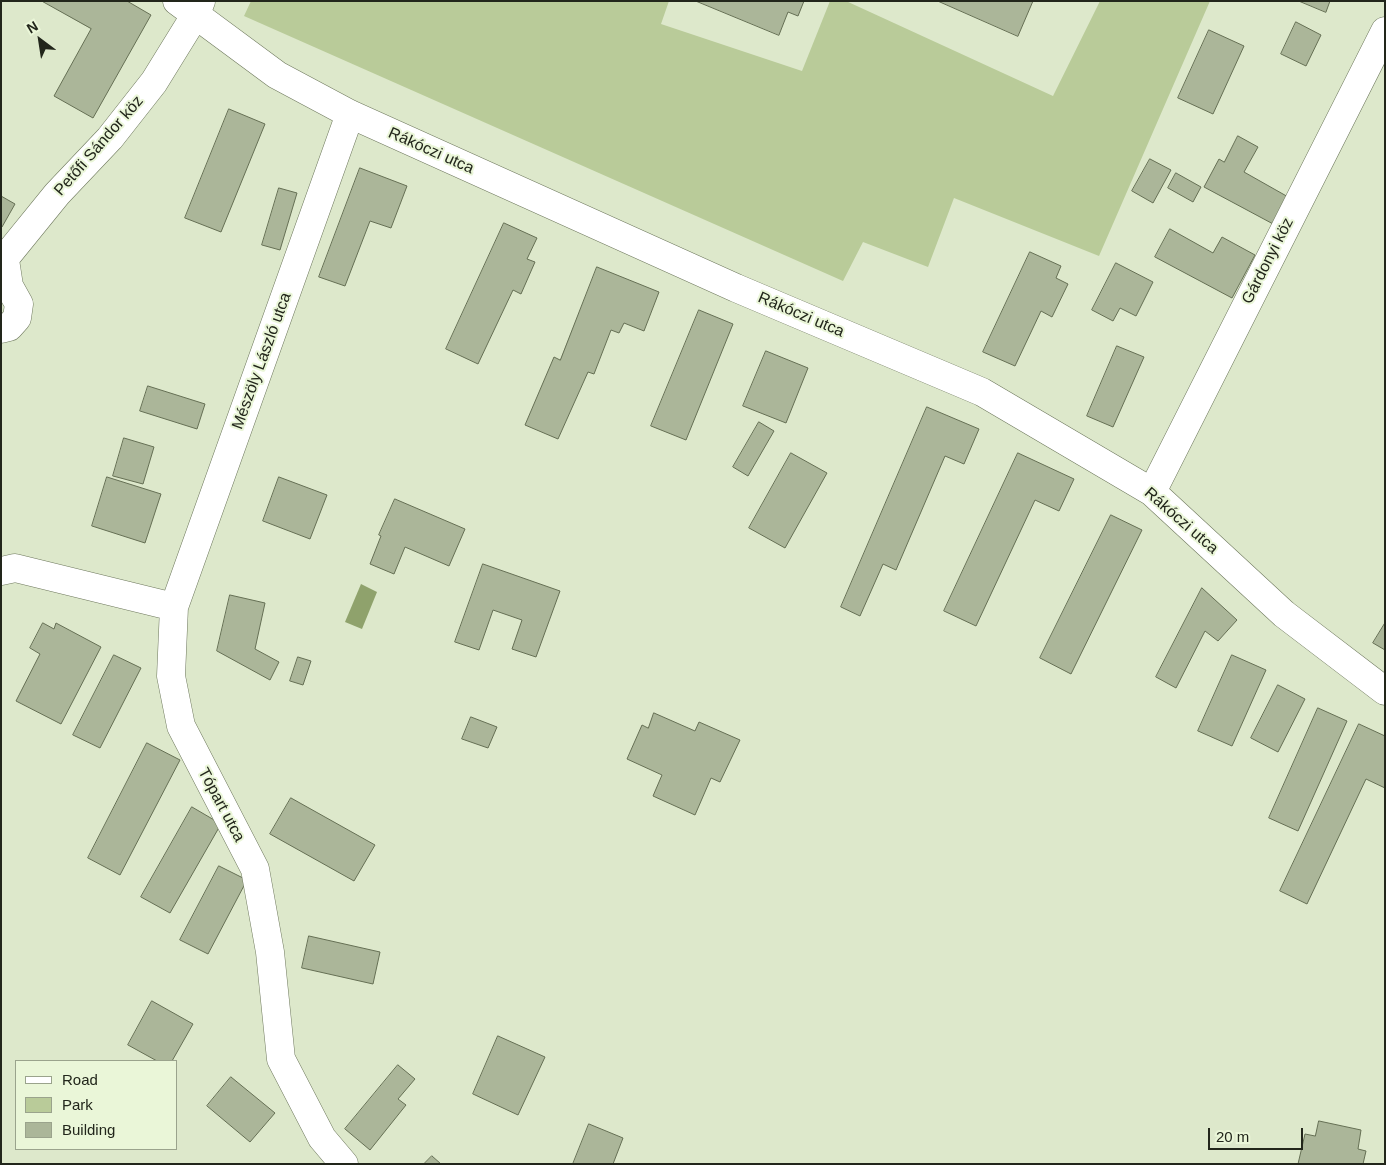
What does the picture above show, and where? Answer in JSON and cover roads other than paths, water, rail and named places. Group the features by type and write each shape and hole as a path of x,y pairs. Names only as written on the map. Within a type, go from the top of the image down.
{"street":[{"name":"Rákóczi utca","path":"191,5 277,75 350,114 736,288 982,392 1152,492 1284,614 1385,691"},
{"name":"Petőfi Sándor köz","path":"1,329 9,327 17,318 18,304 9,286 3,262 57,194 116,131 154,82 191,5"},
{"name":"Gárdonyi köz","path":"1152,492 1385,31"},
{"name":"Mészöly László utca","path":"174,607 350,114"},
{"path":"1,571 15,568 174,607"},
{"name":"Tópart utca","path":"174,607 171,676 181,726 255,869 270,952 282,1059 322,1138 344,1164"}]}
